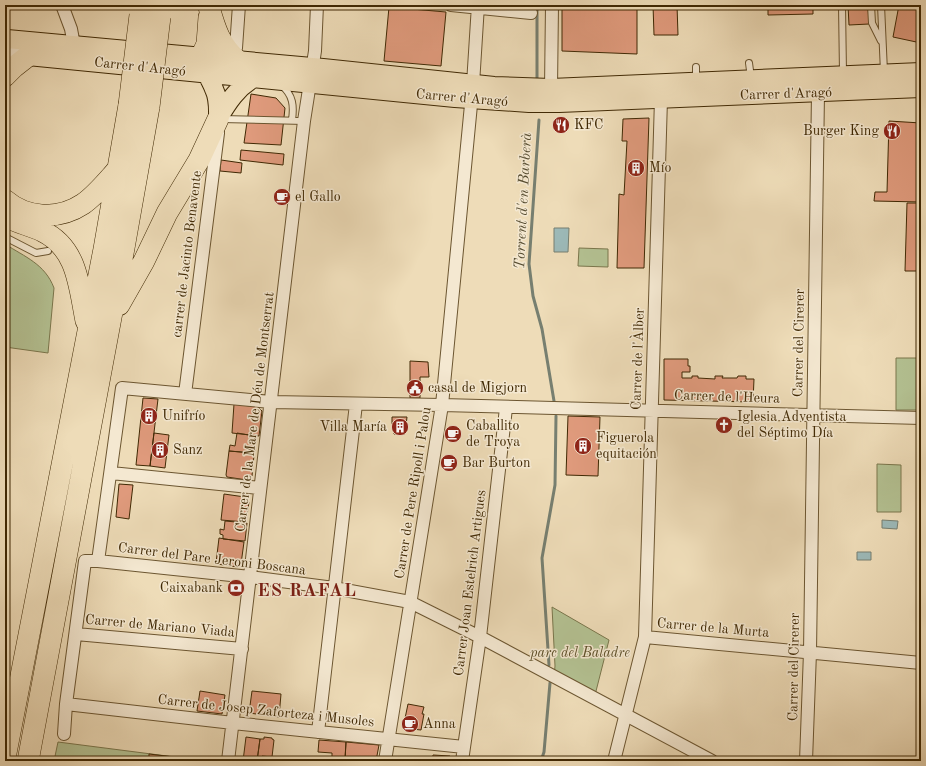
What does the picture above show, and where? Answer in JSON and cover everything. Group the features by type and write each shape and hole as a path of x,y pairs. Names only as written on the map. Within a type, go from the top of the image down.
{"highway":[{"path":"209,6 218,35 223,45 237,55"},
{"path":"198,68 209,38 209,6"},
{"path":"5,758 88,332 118,169 129,105 140,10"},
{"path":"28,761 149,107 161,11"},
{"path":"5,76 28,56"},
{"path":"110,322 144,261 167,213 199,160 218,119"},
{"path":"5,200 12,206 33,214 54,215 65,213 83,203 118,169"},
{"path":"5,216 47,234 59,242 67,251 76,270 88,332"}],"main road":[{"name":"Carrer d'Aragó","path":"5,42 74,45 272,80 311,75"},
{"name":"Carrer d'Aragó","path":"5,42 28,56 198,68 237,55 311,75 472,92 529,104 559,103 664,91 696,74 750,71 808,77 921,72"},
{"path":"198,68 215,90 218,101 218,119"},
{"path":"808,77 816,86 818,93"},
{"path":"218,119 234,94 254,78"},
{"name":"Carrer d'Aragó","path":"472,92 494,86 664,91 818,93 921,88"}],"street":[{"path":"62,5 71,29 74,45"},
{"path":"237,55 239,5"},
{"name":"Carrer de la Mare de Déu de Montserrat","path":"228,761 271,402 298,120 311,75 315,51 317,5"},
{"path":"450,5 478,6 531,12"},
{"path":"551,88 552,5"},
{"name":"Carrer de Pere Ripoll i Palou","path":"385,761 442,405 472,92 478,6"},
{"name":"Carrer de l'Àlber","path":"614,761 645,638 664,91"},
{"name":"Carrer del Cirerer","path":"806,761 810,652 818,93"},
{"name":"carrer de Jacinto Benavente","path":"185,394 218,136 218,119"},
{"path":"64,734 66,704 85,561 98,561 122,388 185,394"},
{"name":"Carrer de l'Heura","path":"185,394 271,402 652,410 921,418"},
{"path":"318,732 356,404"},
{"name":"Carrer Joan Estelrich Artigues","path":"462,761 480,637 506,408"},
{"path":"110,473 260,488"},
{"name":"Carrer del Pare Jeroni Boscana","path":"98,561 250,577 334,588 410,602 480,637 712,761"},
{"name":"Carrer de Mariano Viada","path":"76,634 242,649"},
{"name":"Carrer de la Murta","path":"645,638 921,663"},
{"name":"Carrer de Josep Zaforteza i Musoles","path":"66,704 388,740 464,746"}],"lane":[{"path":"842,5 843,76"},
{"path":"871,5 872,23 883,44"},
{"path":"881,5 884,74"},
{"path":"218,119 298,120 290,95 286,89 272,80"},
{"path":"5,237 36,253 48,251"}],"green space":[{"path":"5,244 27,257 40,267 54,288 48,353 5,347"},
{"path":"579,248 608,249 608,267 578,266"},
{"path":"896,358 921,358 921,410 896,410"},
{"path":"877,464 901,465 901,512 877,512"},
{"name":"parc del Baladre","path":"552,607 609,640 594,699 554,677 555,666"},
{"path":"58,742 206,761 54,761"}],"water":[{"path":"554,228 569,228 568,252 554,252"},
{"path":"882,520 898,521 897,529 882,528"},
{"path":"857,552 871,552 871,560 857,560"}],"building":[{"path":"562,5 637,5 637,54 562,51"},
{"path":"653,5 677,5 678,35 654,35"},
{"path":"768,5 813,5 813,14 768,15"},
{"path":"848,5 868,5 869,24 849,25"},
{"path":"899,5 921,5 921,43 893,37"},
{"path":"389,7 446,12 441,66 384,61"},
{"path":"251,94 276,98 285,108 281,145 244,143"},
{"name":"Mío","path":"649,118 644,268 617,268 619,194 624,195 627,141 622,141 623,119"},
{"path":"889,121 921,123 921,202 874,201 875,192 887,192"},
{"path":"241,150 284,154 283,165 240,160"},
{"path":"221,160 242,163 241,173 220,171"},
{"path":"907,203 921,203 921,271 905,271"},
{"path":"664,359 688,359 690,372 682,372 682,378 692,378 692,376 698,376 698,378 715,379 715,376 723,376 722,378 737,378 738,376 746,376 746,379 754,379 753,402 664,400"},
{"name":"casal de Migjorn","path":"410,361 428,362 429,377 420,377 420,398 410,398"},
{"name":"Unifrío","path":"143,398 158,399 150,466 136,465"},
{"path":"234,404 258,407 262,411 259,436 232,433"},
{"name":"Figuerola equitación","path":"568,416 600,417 598,476 566,475"},
{"name":"Villa María","path":"392,417 407,417 405,434 394,434"},
{"name":"Sanz","path":"154,433 169,435 165,468 150,466"},
{"path":"237,433 255,436 255,451 253,451 253,453 229,451 230,445 235,446"},
{"path":"229,451 253,453 252,476 247,480 227,477"},
{"path":"119,484 133,485 129,519 116,517"},
{"path":"224,494 245,497 249,502 246,522 221,520"},
{"path":"225,521 247,523 245,541 223,539 223,535 220,534 220,529 224,530"},
{"path":"219,538 244,542 241,564 238,567 216,563"},
{"path":"200,691 225,695 222,714 197,711"},
{"path":"252,691 281,694 279,717 249,713"},
{"path":"408,704 424,707 421,730 403,728"},
{"path":"246,737 260,739 257,761 243,761"},
{"path":"264,737 272,738 274,740 272,757 262,756 262,761 257,761 260,739 264,739"},
{"path":"319,740 346,742 345,758 332,757 332,753 318,752"},
{"path":"346,742 379,745 376,761 345,761"},
{"path":"149,754 182,758 182,761 149,761"},
{"path":"433,755 450,756 451,761 432,761"}],"waterway":[{"name":"Torrent d'en Barberà","path":"537,5 537,78"},
{"name":"Torrent d'en Barberà","path":"539,120 529,264 533,296 542,329 554,401"},
{"name":"Torrent d'en Barberà","path":"549,665 542,558 555,485 556,416"},
{"name":"Torrent d'en Barberà","path":"541,761 544,752 550,683"}],"place":[{"name":"KFC","path":"561,125"},
{"name":"Burger King","path":"892,131"},
{"name":"Mío","path":"636,168"},
{"name":"el Gallo","path":"282,197"},
{"name":"casal de Migjorn","path":"415,388"},
{"name":"Unifrío","path":"149,416"},
{"name":"Iglesia Adventista del Séptimo Día","path":"724,425"},
{"name":"Villa María","path":"400,427"},
{"name":"Caballito de Troya","path":"453,434"},
{"name":"Figuerola equitación","path":"583,446"},
{"name":"Sanz","path":"160,450"},
{"name":"Bar Burton","path":"449,463"},
{"name":"Caixabank","path":"236,588"},
{"name":"Anna","path":"410,724"}],"district":[{"name":"ES RAFAL","path":"307,591"}]}
